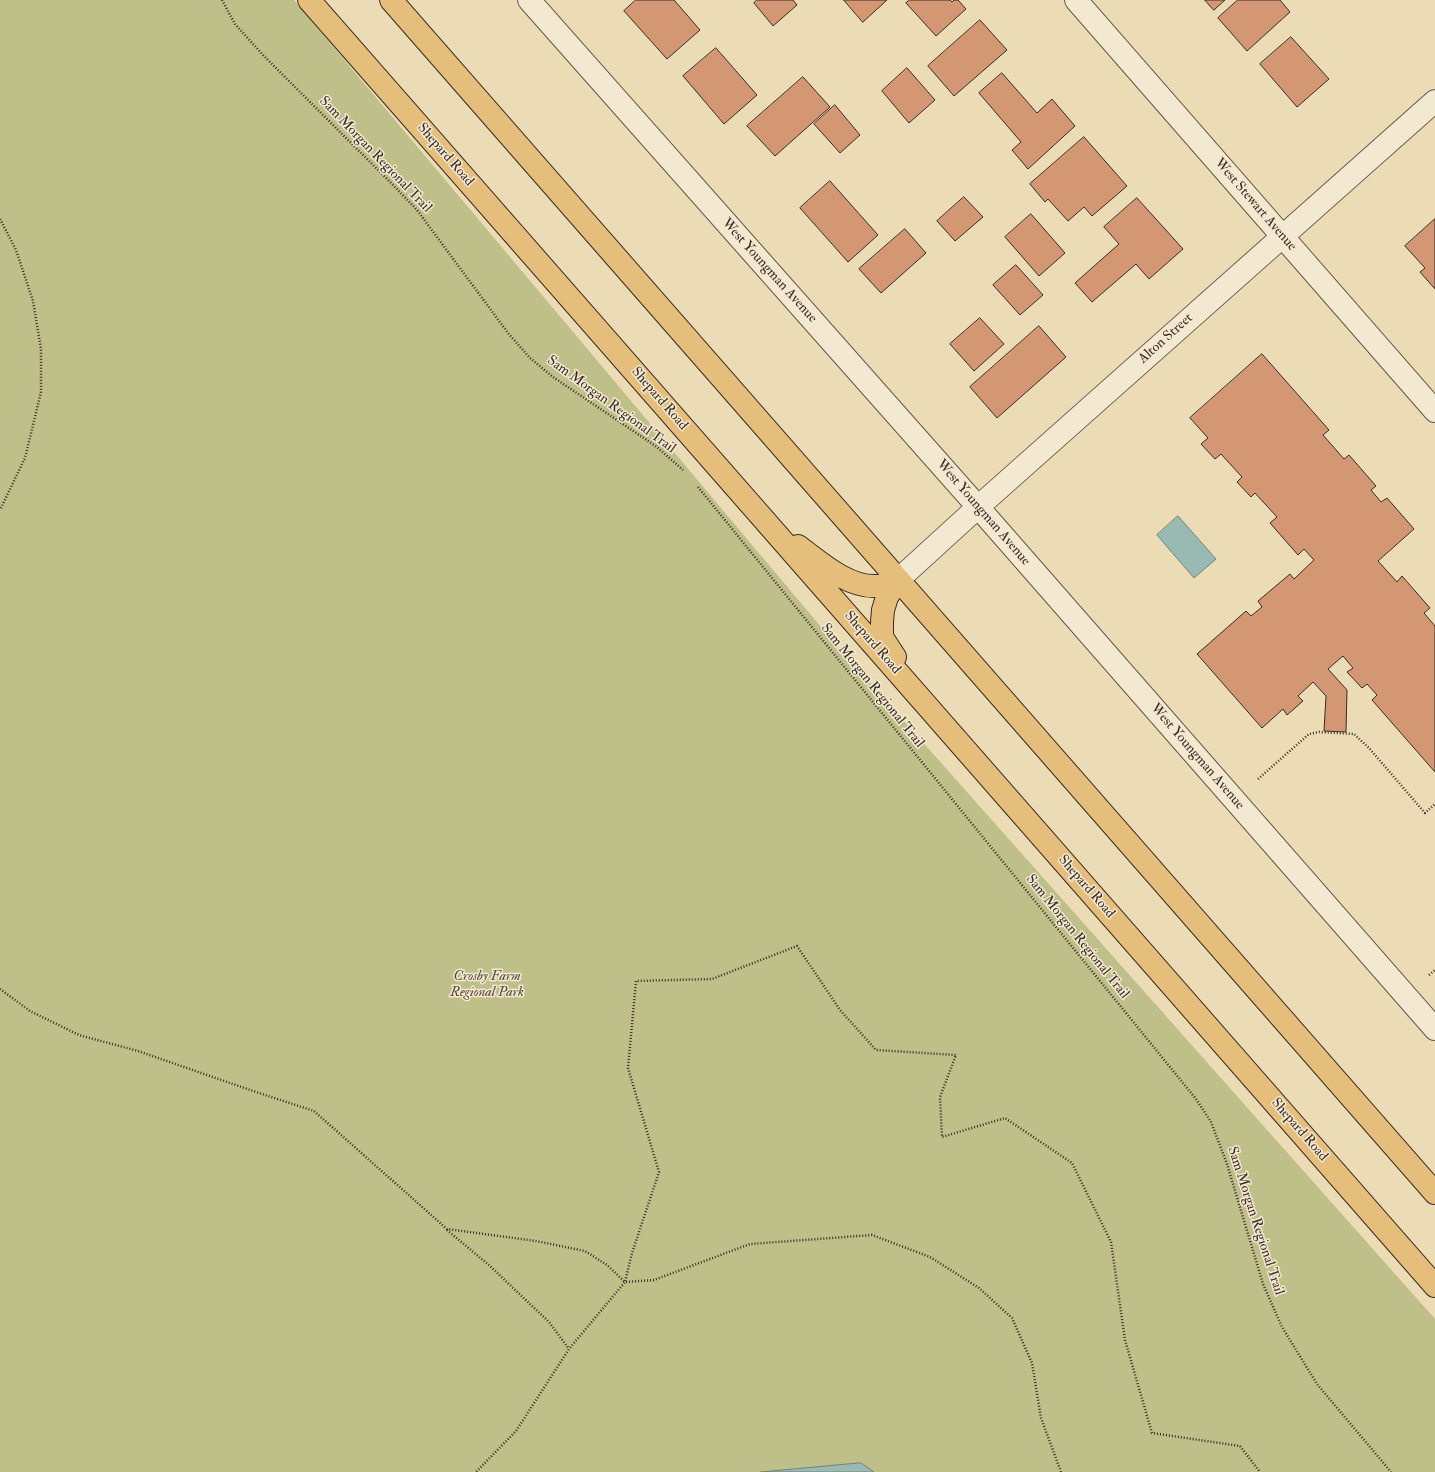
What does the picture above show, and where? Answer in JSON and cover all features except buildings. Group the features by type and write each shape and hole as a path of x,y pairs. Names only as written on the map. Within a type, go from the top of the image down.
{"highway":[{"name":"Shepard Road","path":"309,0 1435,1286"},
{"path":"391,0 1435,1193"},
{"path":"750,504 798,546 841,576 857,583 871,586 880,586 898,580"},
{"path":"898,580 887,597 883,610 882,637 901,666 996,785"}],"street":[{"name":"West Youngman Avenue","path":"529,0 978,507 1435,1029"},
{"name":"West Stewart Avenue","path":"1076,0 1435,411"},
{"name":"Alton Street","path":"898,580 978,507 1435,101"}],"path":[{"name":"Sam Morgan Regional Trail","path":"222,0 235,24 263,55 417,210 508,333 530,358 552,377 657,447 685,472"},
{"path":"0,219 16,250 33,301 41,349 41,392 25,458 0,510"},
{"name":"Sam Morgan Regional Trail","path":"695,484 1196,1099 1211,1122 1224,1157 1263,1284 1282,1327 1316,1384 1391,1472"},
{"path":"1258,779 1309,734 1319,732 1354,734 1369,748 1425,813 1435,804"},
{"path":"476,1472 516,1431 569,1349 625,1282 632,1253 659,1172 628,1068 636,981 712,979 797,946 840,1010 876,1050 956,1054 940,1098 942,1137 1005,1118 1072,1163 1111,1242 1125,1340 1152,1433 1240,1446 1260,1472"},
{"path":"1429,975 1435,970"},
{"path":"0,989 30,1011 79,1035 138,1051 314,1111 447,1230 490,1266 548,1322 569,1349"},
{"path":"447,1230 536,1241 585,1251 607,1265 625,1282 654,1280 750,1244 872,1234 930,1257 979,1288 1012,1318 1032,1363 1041,1418 1061,1472"}],"green space":[{"name":"Crosby Farm Regional Park","path":"0,0 294,0 832,640 1435,1319 1435,1472 0,1472"}],"water":[{"path":"1178,516 1216,559 1194,578 1157,535"},
{"path":"861,1463 874,1472 761,1472"}]}
